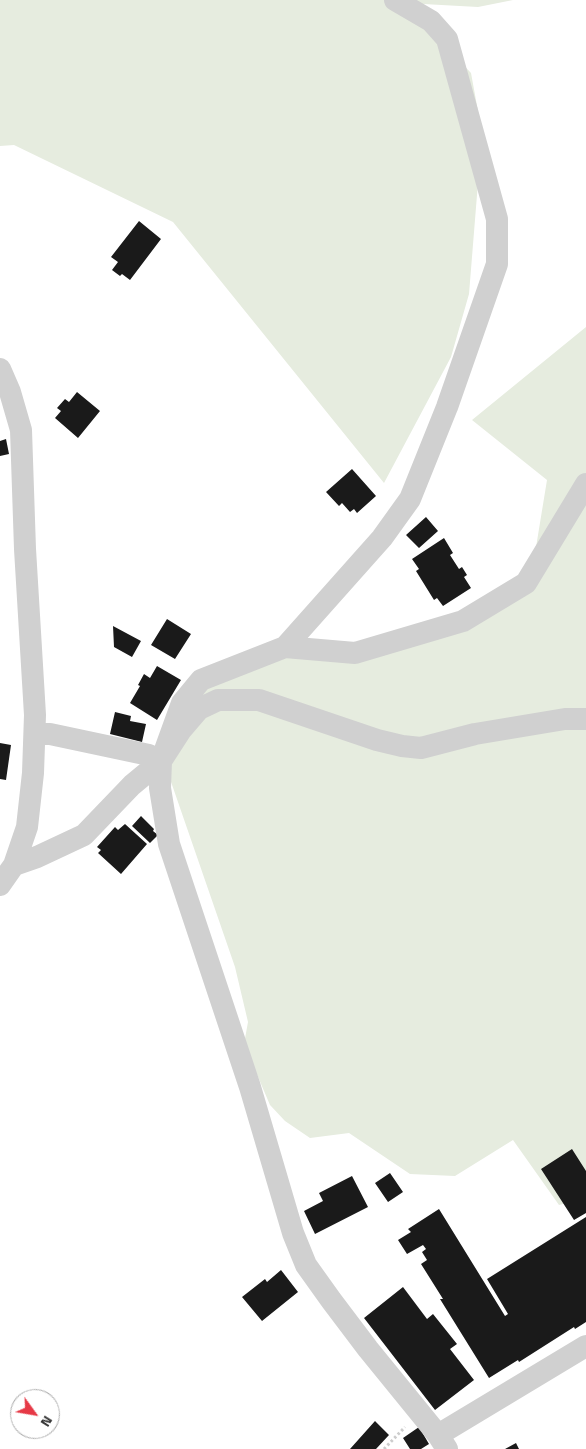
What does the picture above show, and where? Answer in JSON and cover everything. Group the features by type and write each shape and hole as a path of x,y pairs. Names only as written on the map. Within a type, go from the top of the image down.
{"street":[{"path":"285,647 382,538 410,499 447,407 497,264 497,219 447,39 431,21 395,0"},
{"path":"0,369 10,392 21,430 35,715 33,773 27,827 14,865 0,885"},
{"path":"586,484 526,583 463,621 355,653 285,647 201,680 182,703 161,761 160,788 169,844 250,1087 293,1232 306,1265 368,1349 443,1442 586,1346"},
{"path":"14,865 36,857 84,834 132,785 161,761 181,730 200,709 218,700 258,700 377,740 421,748 474,734 565,719 586,719"},
{"path":"35,734 50,734 149,755 161,761"}],"path":[{"path":"384,1449 419,1412"}],"shaded area":[{"path":"0,0 513,0 478,7 405,3 471,73 482,133 469,294 451,357 384,483 173,222 14,145 0,146"},
{"path":"586,327 586,1198 559,1205 513,1140 455,1176 410,1174 349,1133 310,1138 285,1121 270,1105 244,1044 248,1022 235,967 169,776 178,721 201,689 287,656 350,660 529,590 547,480 472,420"}],"building":[{"path":"139,221 161,239 130,280 112,270 118,262 111,257"},
{"path":"77,392 100,411 78,438 55,418 61,411 57,408 65,399 69,402"},
{"path":"6,439 9,454 0,456 0,441"},
{"path":"352,469 376,496 357,513 354,509 350,512 342,503 339,506 326,492"},
{"path":"426,517 438,531 419,548 406,535"},
{"path":"444,538 453,553 450,555 459,569 462,567 467,575 464,577 471,588 443,606 437,598 434,600 416,571 419,569 412,559"},
{"path":"167,619 191,634 175,659 151,645"},
{"path":"113,626 141,641 132,657 114,647"},
{"path":"157,666 181,680 157,720 130,703 140,686 138,685 144,674 150,678"},
{"path":"115,712 131,716 130,721 146,724 142,742 110,734"},
{"path":"0,743 11,745 6,780 0,779"},
{"path":"141,816 158,835 150,843 132,826"},
{"path":"125,824 147,844 121,874 98,853 101,850 97,847 115,827 118,830"},
{"path":"572,1149 586,1171 586,1213 574,1220 541,1169"},
{"path":"390,1173 403,1192 388,1202 375,1183"},
{"path":"352,1176 368,1207 315,1234 304,1211 323,1201 319,1193"},
{"path":"439,1209 505,1316 508,1314 487,1279 586,1217 586,1322 575,1329 574,1327 519,1362 518,1360 489,1378 440,1299 443,1299 421,1264 427,1260 422,1252 426,1249 423,1245 407,1254 398,1240 411,1232 408,1229"},
{"path":"281,1270 298,1292 262,1321 242,1297 265,1279 267,1282"},
{"path":"403,1287 427,1319 433,1314 457,1344 450,1349 474,1380 435,1410 364,1318"},
{"path":"375,1421 389,1435 376,1449 350,1449"},
{"path":"419,1427 429,1444 421,1449 410,1449 403,1438"},
{"path":"516,1443 519,1449 505,1449"}]}
